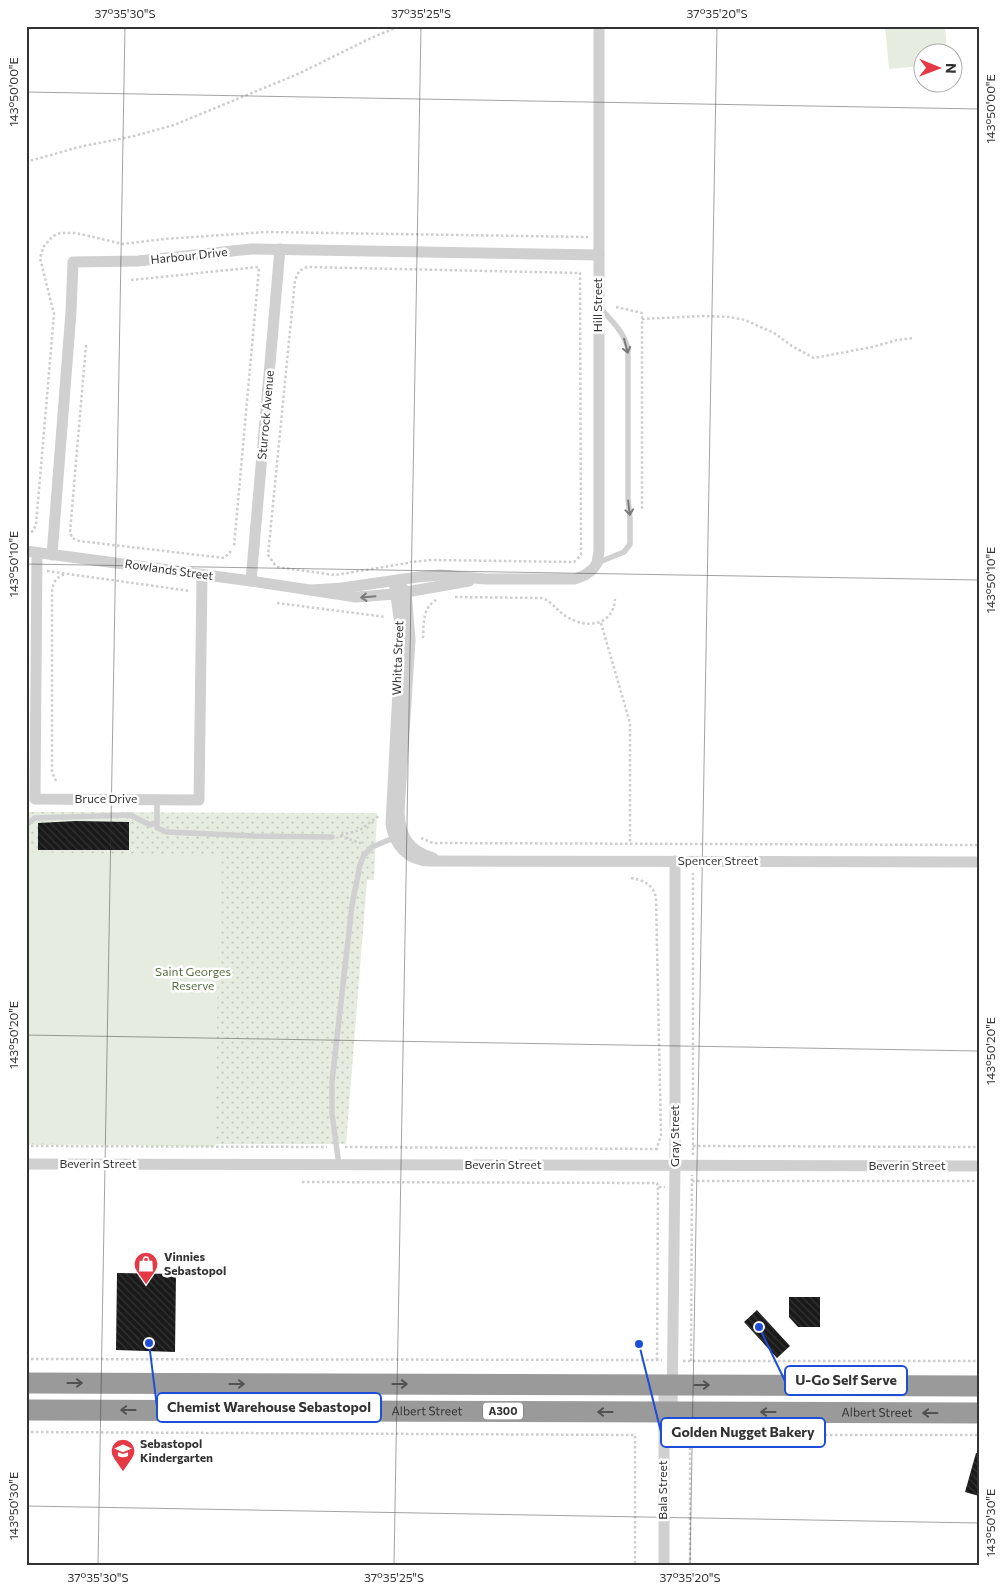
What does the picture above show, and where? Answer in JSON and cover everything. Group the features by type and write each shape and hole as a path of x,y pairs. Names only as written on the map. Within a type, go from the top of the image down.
{"highway":[{"name":"A300","path":"26,1383 979,1386"},
{"name":"Albert Street","path":"26,1410 979,1413"}],"street":[{"name":"Hill Street","path":"597,562 599,556 599,26"},
{"name":"Harbour Drive","path":"52,554 71,312 73,262 138,261 242,250 598,255"},
{"name":"Sturrock Avenue","path":"251,581 280,250"},
{"name":"Rowlands Street","path":"32,552 356,597 401,593 432,582"},
{"name":"Bruce Drive","path":"32,552 37,570 35,799 199,800 202,575"},
{"name":"Rowlands Street","path":"312,590 331,590 394,581 432,582 485,579 583,580 597,562"},
{"name":"Whitta Street","path":"394,581 401,593 410,640 398,836"},
{"name":"Whitta Street","path":"398,836 391,827 390,815 401,640 401,593"},
{"name":"Spencer Street","path":"398,836 412,853 458,861 979,862"},
{"name":"Gray Street","path":"668,1412 675,1165 675,861"},
{"name":"Beverin Street","path":"26,1164 979,1166"},
{"name":"Bala Street","path":"664,1565 668,1412"}],"lane":[{"path":"597,562 624,552 629,547 631,540 628,499 628,349 626,341 615,324 598,307"},
{"path":"157,800 157,828 167,832 332,837"},
{"path":"26,825 35,818 130,815 150,825 157,822"},
{"path":"338,1165 332,1108 332,1072 350,923 360,865 364,855 372,847 398,836"}],"path":[{"path":"26,162 79,147 134,136 174,125 298,74 400,26"},
{"path":"26,533 33,531 36,525 54,314 40,258 44,246 52,236 60,232 76,233 120,244 266,232 599,238"},
{"path":"131,280 258,266 259,268 234,546"},
{"path":"307,267 580,273 581,555 574,562 432,560 409,563 335,575 276,566 268,555 294,280 299,271 307,267"},
{"path":"616,306 642,314 642,511"},
{"path":"642,318 686,316 735,317 752,322 774,333 800,352 814,358 913,338"},
{"path":"86,345 70,532 72,538 128,547 224,558 232,550"},
{"path":"37,570 202,593"},
{"path":"56,781 52,772 52,591 55,581 60,576 66,574"},
{"path":"428,607 436,600 444,597"},
{"path":"451,597 542,598 549,601 570,619 582,623 601,623 612,611 615,599"},
{"path":"277,603 386,617"},
{"path":"601,623 630,723 630,843"},
{"path":"372,847 338,836 360,830 380,815 390,815"},
{"path":"418,835 433,843 979,845"},
{"path":"693,861 693,1146 979,1147"},
{"path":"26,1146 656,1149 661,1135 656,898 655,891 643,880 631,878"},
{"path":"979,1180 692,1181 691,1361 979,1361"},
{"path":"26,1359 657,1360 657,1183 302,1182"},
{"path":"26,1432 635,1435 635,1565"},
{"path":"690,1565 690,1435 979,1435"}],"green space":[{"path":"885,26 945,26 946,42 912,42 912,67 889,69"},
{"name":"Saint Georges Reserve","path":"26,812 377,813 374,880 367,880 346,1144 26,1145"},
{"path":"26,852 220,856 215,1147 26,1143"}],"building":[{"path":"76,821 129,822 129,850 38,850 38,823"},
{"path":"117,1273 176,1274 175,1352 116,1350"},
{"path":"789,1297 820,1297 820,1327 798,1327 789,1317"},
{"path":"757,1310 790,1346 777,1358 744,1322"},
{"path":"976,1453 979,1454 979,1496 965,1492"}],"place":[{"name":"Vinnies Sebastopol","path":"146,1285"},
{"name":"U-Go Self Serve","path":"759,1327"},
{"name":"Chemist Warehouse Sebastopol","path":"149,1343"},
{"name":"Golden Nugget Bakery","path":"639,1344"},
{"name":"Sebastopol Kindergarten","path":"123,1472"}]}
